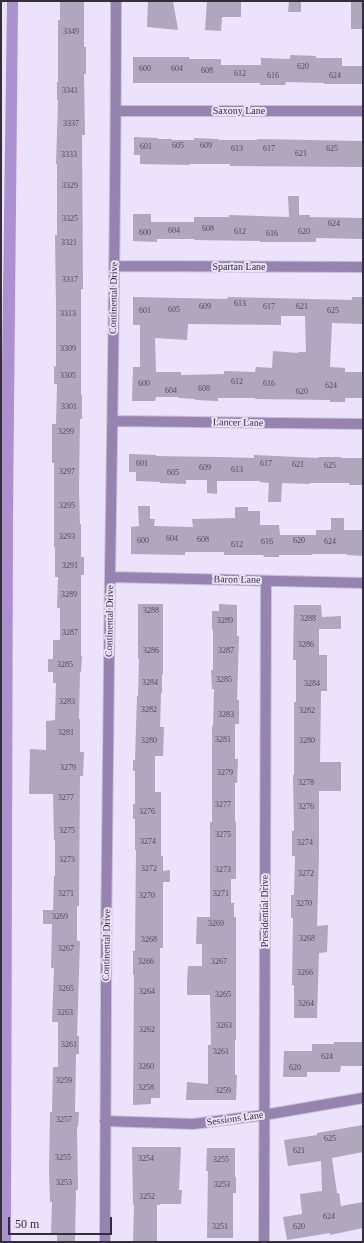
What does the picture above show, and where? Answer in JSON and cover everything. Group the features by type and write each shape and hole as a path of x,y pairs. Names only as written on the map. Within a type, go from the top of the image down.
{"street":[{"name":"Continental Drive","path":"105,1242 116,1"},
{"name":"Saxony Lane","path":"116,111 363,111"},
{"name":"Spartan Lane","path":"114,266 363,268"},
{"name":"Lancer Lane","path":"113,421 363,424"},
{"name":"Baron Lane","path":"110,577 363,583"},
{"name":"Presidential Drive","path":"264,1242 266,581"},
{"name":"Sessions Lane","path":"105,1121 193,1124 264,1115 363,1098"}],"shaded area":[{"path":"7,1 18,1 13,511 11,1242 1,1242 1,439"}],"building":[{"path":"60,1 84,1 84,47 86,47 86,74 84,74 85,135 82,135 82,419 80,419 79,490 81,557 84,557 84,575 81,575 82,656 80,672 79,719 80,752 84,752 83,776 80,776 79,906 77,906 77,941 80,941 77,1036 79,1036 79,1054 76,1054 75,1112 79,1112 77,1127 78,1190 76,1190 75,1242 57,1242 57,1234 51,1234 52,1202 50,1202 49,1171 50,1112 52,1112 53,1067 58,1067 58,1022 52,1022 54,968 51,968 52,924 43,924 43,910 53,910 55,840 53,794 29,794 30,749 46,750 46,721 55,720 56,683 53,683 53,672 48,672 48,659 53,659 53,640 60,640 60,608 57,608 58,577 55,577 54,463 52,463 52,424 56,424 57,384 54,384 54,366 56,367 55,235 57,235 57,82 58,20 60,20"},
{"path":"148,1 173,1 178,30 147,27"},
{"path":"207,1 241,1 241,17 222,17 221,31 205,30"},
{"path":"289,1 301,1 301,12 288,12"},
{"path":"351,1 363,1 363,29 351,29"},
{"path":"290,55 316,56 316,58 342,58 342,66 363,66 363,84 286,82 285,85 260,85 260,83 133,83 133,57 189,57 189,59 221,59 221,65 261,65 261,58 290,59"},
{"path":"134,137 172,140 194,140 194,138 218,140 257,139 363,141 363,167 230,166 230,164 140,164 140,155 134,155"},
{"path":"288,196 299,196 299,215 310,215 310,217 363,218 363,239 316,238 316,242 260,242 194,239 157,239 157,242 133,241 133,214 151,214 151,222 194,222 194,217 229,217 229,215 289,217"},
{"path":"133,297 227,299 228,297 352,300 352,297 363,297 363,324 332,323 330,367 345,368 345,372 363,372 363,398 345,398 345,402 330,402 330,400 255,398 218,398 218,401 195,400 178,397 156,397 155,401 132,401 133,367 140,367 140,325 133,325","holes":["281,316 305,316 306,352 298,353 273,351 272,368 256,367 255,372 224,371 224,374 181,375 181,372 156,372 155,338 187,340 188,324 281,325"]},
{"path":"129,454 254,458 254,455 318,458 363,458 363,485 349,485 349,483 282,483 281,502 268,502 269,483 260,481 217,481 217,494 207,493 207,480 186,480 186,484 136,481 136,472 129,472"},
{"path":"138,506 150,506 150,519 155,519 154,526 193,527 192,519 235,518 235,507 248,507 248,511 260,511 260,525 279,525 280,535 316,535 316,530 331,530 331,518 344,518 344,530 363,530 363,556 347,554 312,554 264,557 263,555 224,555 224,552 185,552 185,555 131,554 131,527 139,526"},
{"path":"138,604 163,604 163,674 160,727 164,727 163,756 155,756 155,792 161,792 161,856 163,856 163,871 170,870 170,882 163,882 163,948 160,948 160,1098 151,1098 151,1104 133,1105 133,951 135,951 136,850 135,819 133,819 133,804 135,804 135,771 133,771 133,760 135,760 138,696"},
{"path":"219,604 237,605 237,636 239,636 237,700 239,700 239,724 235,724 235,759 238,759 237,783 235,783 236,879 231,879 231,903 234,903 234,917 236,917 236,1100 186,1100 187,1082 208,1084 208,1045 211,1045 210,995 187,995 187,981 188,966 202,966 202,944 196,944 197,917 210,917 210,822 212,822 212,726 214,689 212,689 211,670 213,670 212,611 219,611"},
{"path":"294,605 321,605 322,617 341,616 341,629 319,629 319,655 327,655 327,691 321,691 320,762 341,762 341,791 319,791 317,926 328,925 327,952 319,953 317,1018 294,1018 294,985 292,985 293,918 291,918 291,895 294,895 295,856 292,856 292,831 294,831 294,702 296,702 296,660 293,660"},
{"path":"334,1042 363,1042 363,1066 341,1066 340,1072 307,1072 307,1077 283,1077 284,1051 312,1051 312,1044 334,1044"},
{"path":"363,1125 363,1152 332,1158 337,1193 339,1193 341,1206 363,1202 363,1228 330,1235 330,1233 287,1240 283,1217 302,1214 300,1194 322,1191 321,1161 288,1166 284,1140 317,1135 317,1133"},
{"path":"132,1147 181,1147 179,1190 182,1190 181,1204 157,1205 157,1242 133,1242 134,1205"},
{"path":"207,1148 235,1148 236,1193 233,1193 233,1238 207,1238"}]}
